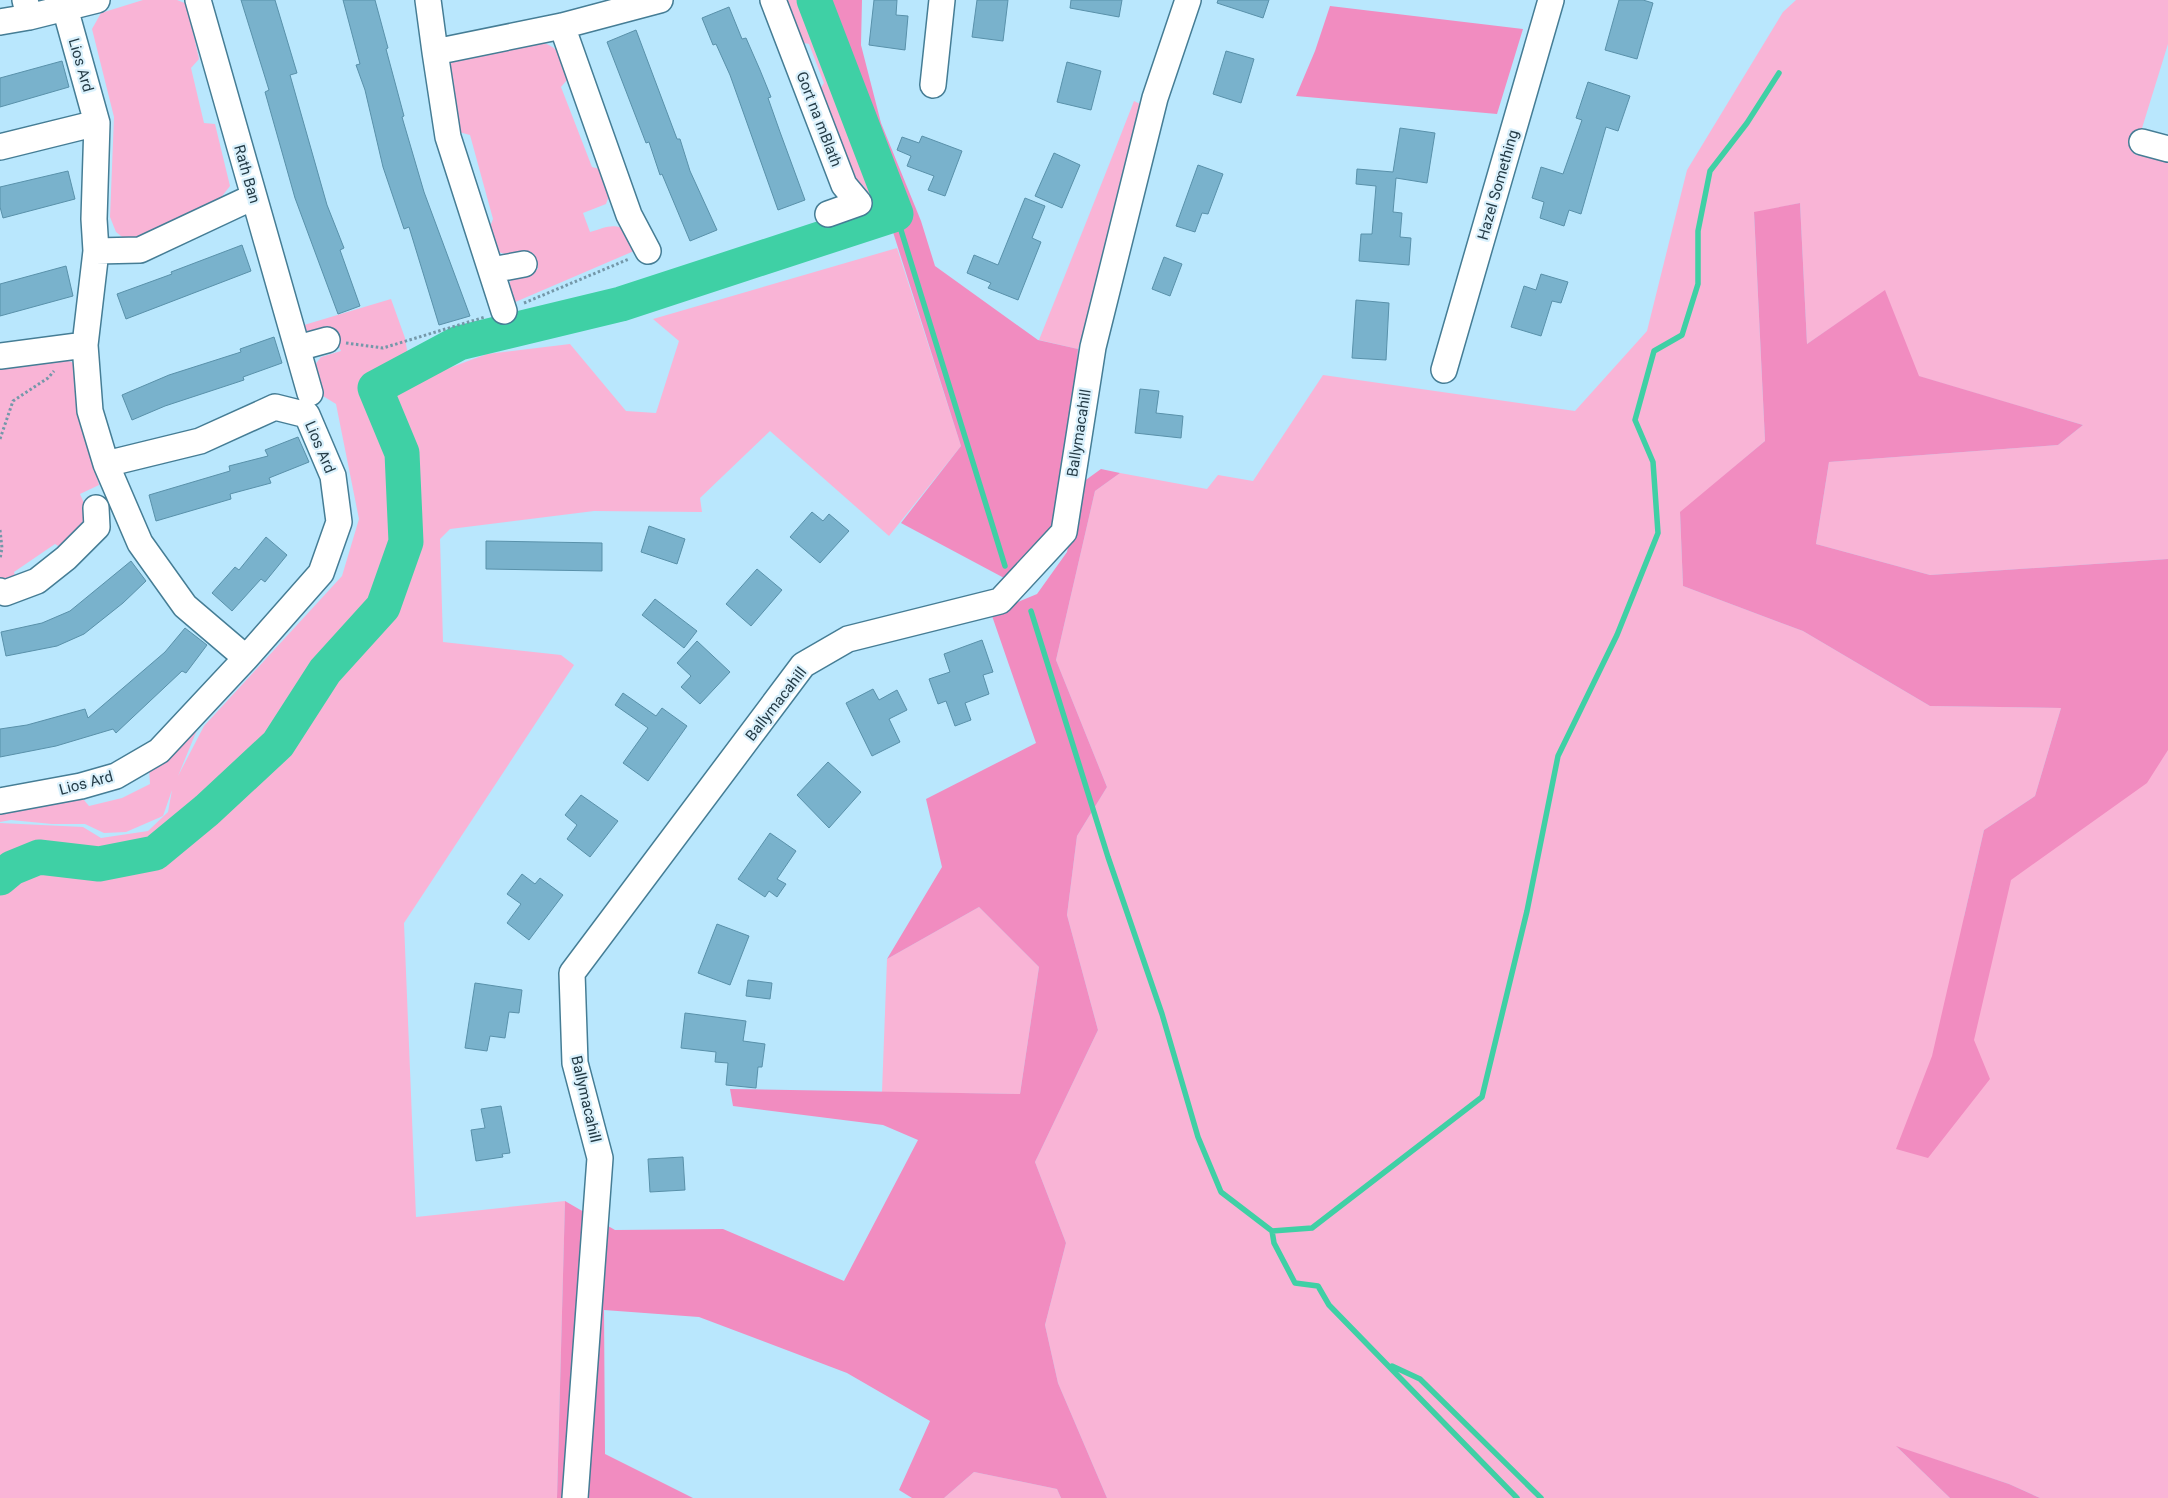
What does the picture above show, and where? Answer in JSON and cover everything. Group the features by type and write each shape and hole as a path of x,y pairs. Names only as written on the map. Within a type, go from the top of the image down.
{"street":[{"path":"0,22 27,8 65,8 97,0"},
{"name":"Rath Ban","path":"198,0 310,393"},
{"path":"428,0 448,137 504,311"},
{"path":"435,52 562,26 660,0"},
{"name":"Gort na mBlath","path":"773,0 844,185 859,203 828,214"},
{"path":"934,85 942,0"},
{"name":"Ballymacahill","path":"575,1498 600,1158 574,1063 572,974 803,665 848,639 1000,601 1064,532 1093,347 1155,98 1188,0"},
{"name":"Hazel Something","path":"1444,370 1551,0"},
{"name":"Lios Ard","path":"65,8 97,122 94,219 96,251 74,347 90,411 106,464 140,543 185,606 246,658"},
{"path":"562,26 620,218 648,251"},
{"path":"0,147 97,122"},
{"path":"96,251 140,250 253,197"},
{"path":"492,270 524,264"},
{"path":"298,348 327,340"},
{"path":"0,356 74,347"},
{"name":"Lios Ard","path":"0,801 81,786 116,776 159,751 246,658 321,573 339,522 333,476 307,415 275,407 200,441 106,464"},
{"path":"0,592 5,593 37,582 66,558 97,527 96,508"}],"path":[{"path":"0,439 13,401 48,378 74,347"},
{"path":"0,530 2,548 0,559"}],"shaded area":[{"path":"143,0 177,0 187,4 199,59 191,68 204,123 215,124 230,186 216,204 140,237 126,240 116,232 110,217 114,117 92,29 101,13"},
{"path":"785,0 810,0 880,211 818,230 818,226 870,205 864,186 856,182 819,91 824,83 809,44 799,42"},
{"path":"813,0 862,0 861,45 881,123 921,221 935,266 1038,340 1078,349 1071,447 1051,535 1006,579 901,523 961,446 886,210"},
{"path":"1796,0 2168,0 2168,44 2134,154 2168,161 2168,559 1930,575 1816,544 1829,462 2058,445 2083,425 1918,376 1885,291 1807,344 1800,203 1754,213 1765,441 1680,513 1683,586 1803,631 1930,706 2061,708 2035,796 1984,830 1964,917 2000,865 2168,719 2168,1498 2040,1498 2009,1484 1897,1447 1950,1498 1107,1498 1058,1383 1045,1325 1066,1243 1035,1162 1098,1030 1067,915 1077,836 1107,787 1056,660 1095,491 1120,473 1207,489 1218,475 1253,481 1323,375 1575,411 1647,331 1687,170 1783,12"},
{"path":"1330,6 1523,29 1497,114 1296,96 1315,51"},
{"path":"535,42 544,43 555,49 561,59 567,80 561,87 592,167 603,170 611,190 606,204 583,213 590,232 610,226 624,229 630,232 634,251 513,303 506,293 512,277 538,269 533,253 512,256 498,252 488,232 493,219 470,135 459,132 449,63 459,57"},
{"path":"1134,101 1142,105 1118,215 1078,349 1039,340 1099,191"},
{"path":"1800,203 1807,344 1885,290 1919,376 2083,425 2058,445 1829,462 1816,544 1930,575 2168,559 2168,750 2147,783 2011,880 1974,1040 1990,1079 1928,1158 1896,1149 1932,1056 1984,830 2035,796 2061,708 1930,706 1803,631 1683,586 1680,512 1765,441 1754,212"},
{"path":"897,248 961,446 889,536 770,431 700,498 702,512 594,511 450,529 440,539 443,642 561,655 574,665 404,923 416,1217 565,1201 557,1498 0,1498 0,823 83,827 101,838 148,831 168,812 172,790 163,816 126,832 104,833 85,824 52,824 11,820 0,822 0,809 79,794 89,806 122,798 150,784 149,769 197,730 178,776 204,726 342,576 359,519 336,404 323,396 313,376 314,366 321,357 341,351 332,331 308,334 304,325 391,299 405,338 408,356 386,364 395,388 487,354 570,344 626,411 656,413 679,341 653,319"},
{"path":"56,358 72,362 80,375 90,453 99,485 80,494 87,510 81,526 62,548 55,544 14,572 16,580 0,585 0,366"},
{"path":"1101,469 1120,473 1095,491 1056,660 1107,787 1077,836 1067,915 1098,1030 1035,1162 1066,1243 1045,1325 1058,1383 1107,1498 1061,1498 1057,1489 974,1472 944,1498 912,1498 899,1490 930,1421 847,1373 699,1317 604,1310 605,1454 693,1498 557,1498 565,1201 615,1230 723,1229 844,1281 918,1140 883,1125 733,1106 730,1089 1020,1094 1039,967 979,907 887,959 942,867 926,799 1036,743 991,613 1037,594 1067,552 1083,482"},
{"path":"979,907 1039,967 1020,1094 882,1092 887,959"},
{"path":"1896,1446 2009,1484 2040,1498 1950,1498"},
{"path":"974,1472 1057,1489 1061,1498 944,1498"}],"building":[{"path":"241,0 275,0 297,73 290,75 327,205 344,248 340,250 360,306 338,314 295,198 265,92 269,90"},
{"path":"343,0 375,0 404,116 402,117 424,192 470,316 439,325 409,227 404,229 383,167 365,90 356,65 360,64"},
{"path":"874,0 897,0 896,15 908,16 905,50 869,45"},
{"path":"977,0 1008,0 1003,41 972,37"},
{"path":"1071,0 1122,0 1119,17 1070,8"},
{"path":"1218,0 1269,0 1263,18 1217,3"},
{"path":"1619,0 1643,0 1653,3 1637,59 1605,50"},
{"path":"729,7 742,39 746,38 771,97 768,98 805,200 778,210 730,75 716,44 713,45 702,18"},
{"path":"636,30 677,139 680,139 690,171 717,230 690,241 662,174 660,175 649,142 646,143 607,42"},
{"path":"1226,51 1254,59 1241,103 1213,94"},
{"path":"62,61 69,87 0,107 0,78"},
{"path":"1067,62 1101,71 1091,110 1057,102"},
{"path":"1588,82 1630,96 1618,131 1606,127 1581,214 1569,210 1564,226 1540,218 1544,202 1532,198 1541,167 1563,174 1582,120 1576,118"},
{"path":"1400,128 1435,133 1427,183 1396,178 1393,212 1402,213 1400,237 1411,238 1409,265 1359,261 1361,234 1372,234 1376,186 1356,184 1357,169 1393,172"},
{"path":"922,136 962,151 945,196 928,190 934,176 907,166 911,156 897,150 902,137 919,143"},
{"path":"1054,153 1080,165 1062,208 1035,196"},
{"path":"1198,165 1223,174 1208,214 1202,213 1195,232 1176,226"},
{"path":"68,171 75,199 3,218 0,207 0,187"},
{"path":"1025,198 1045,206 1032,238 1041,242 1018,300 988,288 991,283 967,273 974,255 998,265"},
{"path":"242,245 251,271 126,319 117,294"},
{"path":"1164,257 1182,264 1170,296 1152,289"},
{"path":"66,266 73,296 0,316 0,284"},
{"path":"1541,274 1568,282 1561,303 1552,301 1541,336 1511,327 1524,286 1536,290"},
{"path":"1356,300 1389,303 1386,360 1352,358"},
{"path":"274,337 282,363 243,377 244,380 165,406 132,420 122,395 169,375 241,352 240,349"},
{"path":"1140,389 1159,391 1156,413 1183,416 1181,438 1135,433"},
{"path":"298,437 309,462 269,478 271,483 230,494 231,499 156,521 149,495 230,471 229,466 268,456 265,450"},
{"path":"812,512 823,521 829,514 849,531 820,563 790,537"},
{"path":"649,526 685,539 677,564 641,552"},
{"path":"266,537 287,555 265,582 261,579 232,611 212,593 235,567 239,570"},
{"path":"486,541 602,543 602,571 486,569"},
{"path":"131,561 146,581 123,603 84,634 57,646 6,656 1,632 42,623 70,611"},
{"path":"757,569 782,590 751,626 726,604"},
{"path":"655,599 697,631 684,648 642,615"},
{"path":"185,628 207,645 186,673 182,671 116,733 113,729 56,746 0,757 0,729 27,725 85,709 88,718 165,652"},
{"path":"982,640 993,672 983,675 989,694 965,703 971,720 955,726 946,701 938,704 929,679 950,672 944,654"},
{"path":"697,641 730,672 700,704 681,687 691,676 677,663"},
{"path":"873,689 879,700 897,690 907,710 889,719 900,742 872,756 846,703"},
{"path":"623,693 656,716 662,708 687,726 648,781 623,763 648,728 615,705"},
{"path":"828,762 861,792 829,828 797,795"},
{"path":"581,795 618,821 590,857 567,839 577,825 565,815"},
{"path":"770,833 796,851 777,879 786,884 777,897 769,891 765,897 738,879"},
{"path":"522,874 535,884 540,878 563,895 529,940 507,923 521,904 507,894"},
{"path":"717,924 749,936 730,985 698,973"},
{"path":"748,980 772,983 770,999 746,996"},
{"path":"475,983 522,990 519,1013 509,1012 505,1038 490,1036 487,1051 465,1048"},
{"path":"685,1013 746,1021 743,1041 765,1044 762,1067 758,1067 756,1088 726,1085 728,1063 715,1062 716,1052 681,1048"},
{"path":"501,1106 510,1153 502,1154 503,1157 476,1161 471,1130 485,1128 481,1109"},
{"path":"683,1157 685,1190 650,1192 648,1159"}],"waterway":[{"path":"0,878 12,868 39,857 99,864 155,853 207,810 278,744 325,671 383,607 406,542 402,453 375,388 459,343 621,304 896,214 814,0"},
{"path":"1031,611 1108,857 1162,1014 1198,1137 1221,1192 1272,1231 1312,1228 1482,1097 1527,911 1558,756 1617,635 1658,533 1653,462 1635,420 1654,351 1682,335 1698,284 1698,231 1710,171 1747,123 1779,73"},
{"path":"896,214 1005,566"},
{"path":"1272,1231 1274,1243 1295,1283 1318,1286 1329,1305 1517,1498"},
{"path":"1392,1366 1420,1379 1541,1498"}]}
